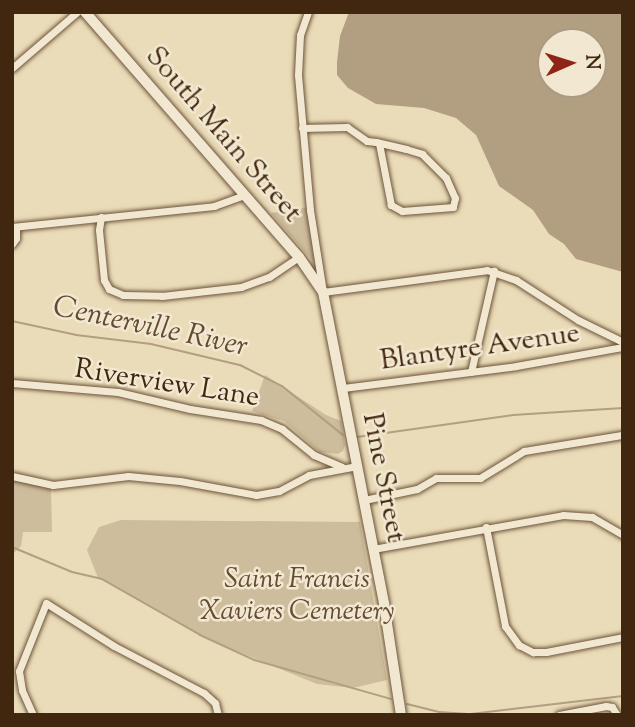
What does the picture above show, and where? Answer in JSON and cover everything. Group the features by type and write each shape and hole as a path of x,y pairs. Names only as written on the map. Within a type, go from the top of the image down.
{"main road":[{"name":"South Main Street","path":"85,12 299,257 323,292"},
{"name":"Pine Street","path":"323,292 364,500 401,715"}],"street":[{"path":"12,68 77,12"},
{"path":"308,12 298,57 302,128 323,292 480,269 494,271 516,280 623,345"},
{"path":"302,128 347,127 367,141 379,143 406,149 429,159 441,169 451,187 455,198 453,206 402,211 391,205 379,143"},
{"path":"12,244 16,238 14,227 214,206 245,195"},
{"path":"101,217 99,230 104,280 109,289 123,295 162,296 241,287 269,277 299,257"},
{"path":"471,372 494,271"},
{"name":"Blantyre Avenue","path":"343,388 471,372 623,345"},
{"name":"Riverview Lane","path":"12,383 118,391 190,409 261,420 282,429 314,455 342,468"},
{"path":"364,500 413,490 436,478 480,478 524,451 622,435"},
{"path":"12,476 53,485 128,476 180,481 256,495 279,491 309,475 357,466"},
{"path":"373,549 486,527 578,515 599,519 623,535"},
{"path":"486,527 505,626 519,645 533,652 546,652 623,637"},
{"path":"33,715 22,690 19,671 46,603 114,646 204,692 215,703 218,715"},
{"path":"559,715 606,706 612,707 617,715"}],"green space":[{"path":"308,207 314,262 271,213"},
{"path":"265,375 326,415 341,421 345,445 343,451 338,454 320,452 284,421 252,411"},
{"path":"12,480 51,488 52,532 23,532 21,546 12,555"},
{"name":"Saint Francis Xaviers Cemetery","path":"121,520 360,522 387,680 353,688 317,684 207,639 98,578 87,550 99,527"}],"shaded area":[{"path":"349,12 623,12 623,272 576,259 564,244 549,234 533,210 499,186 476,135 456,118 424,108 376,104 348,88 337,75 340,36"}],"waterway":[{"name":"Centerville River","path":"12,321 76,335 151,344 240,365 282,386 343,435"},
{"name":"Centerville River","path":"357,437 513,415 623,408"},
{"path":"12,547 72,572 102,579 200,635 254,660 391,699"},
{"path":"407,704 439,712 471,714 623,696"}]}
